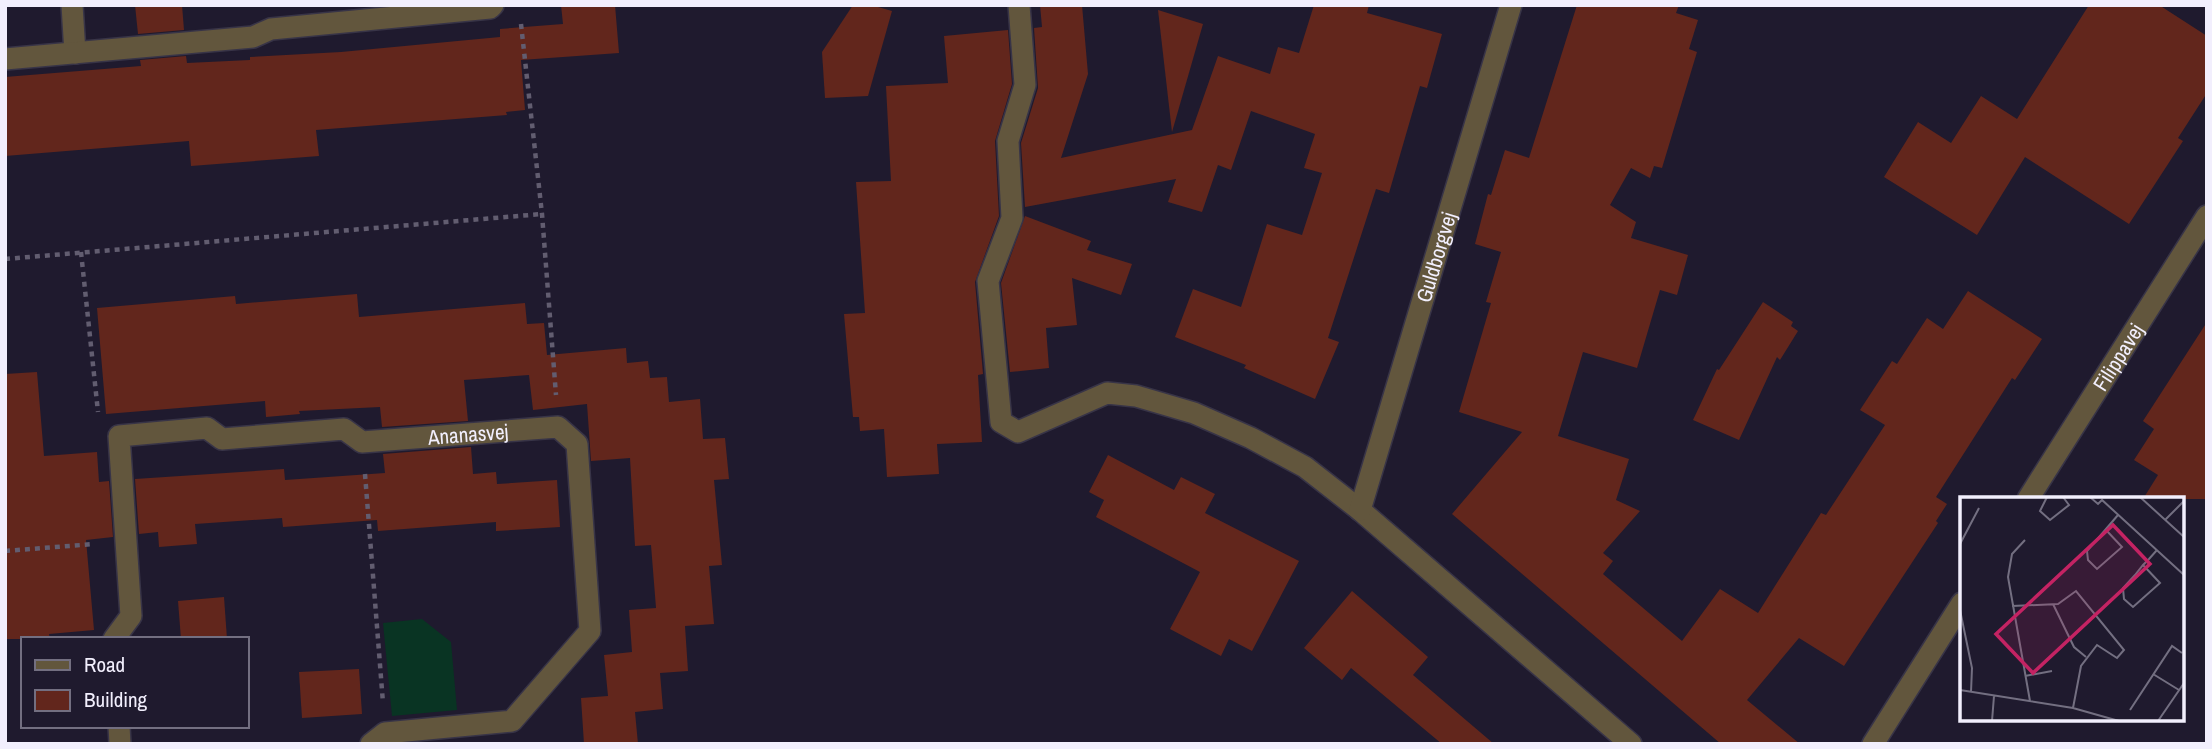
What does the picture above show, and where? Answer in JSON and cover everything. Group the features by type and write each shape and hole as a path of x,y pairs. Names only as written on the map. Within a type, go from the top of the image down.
{"street":[{"path":"72,5 75,53"},
{"path":"5,59 253,37 271,29 490,8 493,5"},
{"path":"1019,5 1025,85 1008,141 1012,218 988,281 1001,422 1018,432 1107,393 1136,396 1194,413 1251,438 1305,467 1360,510 1631,744"},
{"name":"Guldborgvej","path":"1360,510 1511,5"},
{"name":"Filippavej","path":"2029,497 2207,216"},
{"name":"Ananasvej","path":"119,436 207,428 222,439 344,429 362,442 558,428"},
{"path":"378,738 512,722 590,631 577,444 558,428"},
{"path":"115,637 131,616 119,436"},
{"path":"1872,744 1960,606"}],"path":[{"path":"520,19 542,214 558,428"},
{"path":"5,259 542,214"},
{"path":"81,252 98,415 119,436"},
{"path":"362,442 378,738"},
{"path":"5,551 126,541"}],"green space":[{"path":"422,619 451,642 457,710 392,716 383,623"}],"building":[{"path":"135,5 182,5 184,30 138,34"},
{"path":"561,5 615,5 619,53 521,60 525,110 506,112 507,115 316,130 319,156 191,166 189,141 5,156 5,77 141,66 140,60 186,56 187,63 250,60 250,57 341,52 500,37 500,29 563,24"},
{"path":"853,5 871,5 892,11 868,96 825,98 822,52"},
{"path":"1040,5 1082,5 1088,74 1061,158 1192,130 1218,56 1270,74 1278,47 1299,53 1314,5 1369,5 1367,13 1442,34 1427,88 1420,86 1389,193 1376,189 1328,338 1339,342 1315,399 1244,368 1246,365 1175,337 1193,289 1241,307 1267,224 1302,235 1322,173 1304,168 1315,134 1251,111 1231,170 1218,165 1202,212 1168,202 1176,179 1025,207 1021,143 1038,88 1034,28 1042,27"},
{"path":"1577,5 1679,5 1676,13 1698,20 1689,49 1697,52 1662,168 1654,166 1650,178 1631,168 1610,205 1636,222 1631,238 1688,255 1677,295 1660,290 1637,368 1583,352 1558,436 1629,459 1616,500 1640,511 1603,553 1613,561 1603,574 1682,641 1720,589 1758,613 1821,513 1826,515 1885,425 1860,410 1892,361 1897,364 1927,318 1943,329 1968,291 2042,339 2015,380 2012,378 1936,497 1947,504 1936,521 1938,523 1844,666 1799,638 1747,700 1800,744 1721,744 1452,514 1522,432 1459,412 1491,303 1486,302 1501,252 1475,244 1488,194 1491,195 1505,150 1529,158"},
{"path":"2089,5 2159,5 2207,36 2207,93 2178,138 2183,141 2129,224 2025,157 1977,235 1884,177 1918,122 1951,143 1981,96 2017,119"},
{"path":"1158,10 1203,24 1172,132"},
{"path":"1008,30 1012,84 995,141 999,216 975,282 983,374 978,375 982,442 937,444 939,474 887,477 884,429 860,431 859,417 853,417 844,314 865,313 856,182 891,181 886,86 948,83 944,36"},
{"path":"1025,216 1091,241 1087,250 1132,264 1121,295 1072,278 1077,325 1046,328 1049,368 1010,372 1001,283"},
{"path":"357,294 359,317 525,303 527,324 544,323 547,355 626,348 627,363 648,361 650,378 667,377 669,402 700,399 703,439 725,438 729,479 714,480 722,565 709,566 714,624 685,626 688,671 660,673 663,709 635,712 638,744 584,744 581,698 608,696 604,655 632,652 629,610 656,608 651,545 635,546 630,458 591,461 587,404 533,410 529,375 464,380 468,421 382,427 380,407 299,411 300,414 266,417 265,401 106,414 97,308 235,296 236,304"},
{"path":"1763,302 1793,322 1791,326 1798,331 1780,360 1777,357 1739,440 1693,420 1717,369 1719,370"},
{"path":"2207,322 2207,499 2144,497 2158,475 2134,460 2154,429 2143,421"},
{"path":"37,372 44,456 97,452 99,482 109,481 113,537 86,540 94,630 49,634 50,637 5,639 5,374"},
{"path":"471,447 473,474 496,472 497,484 557,480 560,527 496,531 496,522 378,531 377,520 283,527 282,518 195,524 197,544 159,547 158,532 139,534 135,479 284,469 285,480 385,473 383,454"},
{"path":"1108,455 1174,490 1181,477 1215,494 1205,513 1299,561 1252,651 1229,639 1221,656 1170,629 1200,572 1096,517 1104,500 1089,492"},
{"path":"1352,591 1428,657 1413,675 1494,744 1442,744 1351,668 1342,680 1304,648"},
{"path":"224,597 227,637 181,637 178,601"},
{"path":"359,669 362,714 302,718 299,672"}]}
